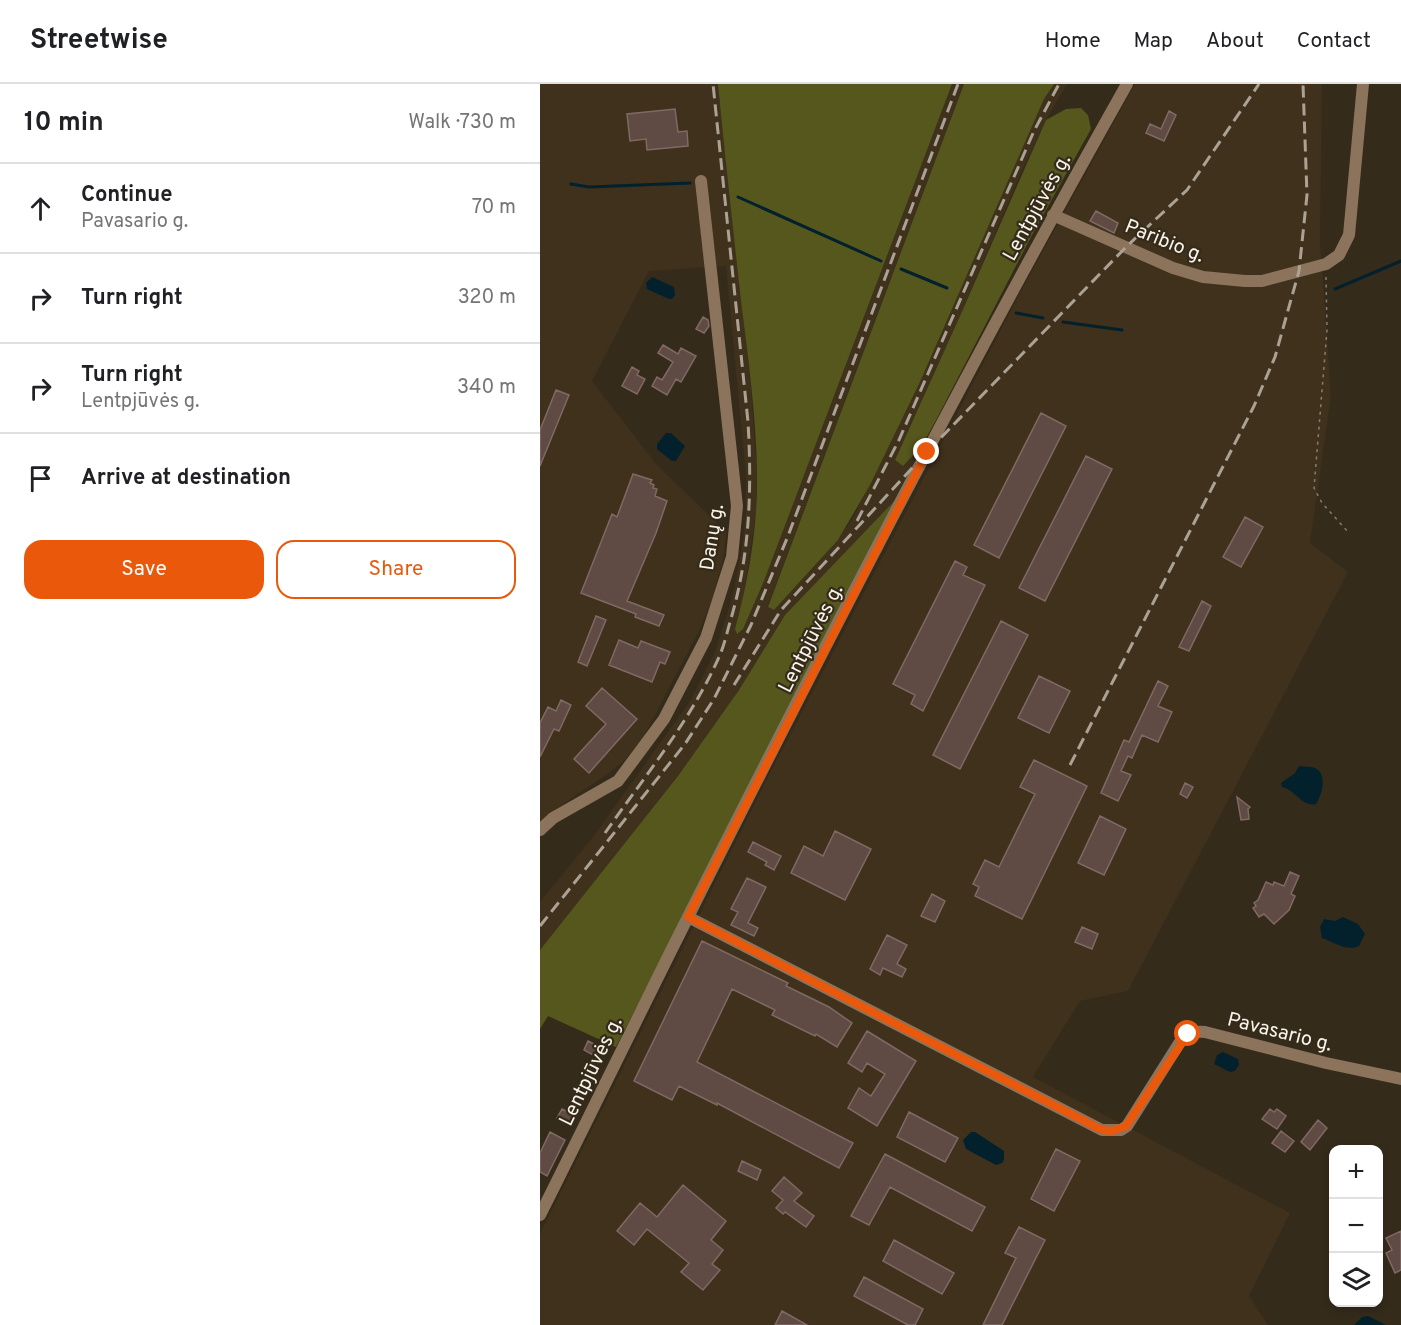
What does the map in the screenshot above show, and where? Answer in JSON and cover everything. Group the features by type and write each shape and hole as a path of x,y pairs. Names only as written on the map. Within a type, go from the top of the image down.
{"street":[{"name":"Lentpjūvės g.","path":"540,1215 688,917 922,463 1053,215 1127,84"},
{"path":"1326,264 1339,255 1349,235 1363,84"},
{"name":"Danų g.","path":"540,830 553,818 618,781 664,718 706,638 732,557 737,506 701,181"},
{"name":"Paribio g.","path":"1053,215 1173,268 1203,277 1262,281 1326,264"},
{"name":"Pavasario g.","path":"688,917 1102,1130 1112,1131 1126,1126 1180,1042 1188,1034 1195,1032 1205,1032 1326,1063 1401,1079"}],"path":[{"path":"1326,264 1328,330 1314,488 1322,503 1349,533"}],"shaded area":[{"path":"540,84 718,84 751,388 757,472 756,512 744,595 764,581 952,84 964,84 768,606 774,610 838,540 854,516 920,382 1044,99 1054,84 1067,84 1046,120 1022,171 895,460 903,466 921,447 899,496 785,615 739,690 678,776 540,950 540,902 596,833 690,701 715,652 732,598 741,554 746,515 746,476 726,266 649,271 592,381 656,464 726,532 724,554 714,594 700,629 643,738 626,759 540,823"},
{"path":"718,84 952,84 764,581 743,629 737,634 735,629 754,532 757,492 756,451"},
{"path":"964,84 1054,84 1044,99 920,382 870,485 838,540 774,610 768,607"},
{"path":"1135,84 1322,84 1320,241 1331,395 1310,543 1348,572 1128,991 1080,1001 1033,1077 1290,1213 1249,1296 1268,1325 540,1325 540,1234 767,779 1022,289"},
{"path":"1081,108 1088,115 1091,129 1031,237 935,422 921,447 903,466 895,460 1046,120 1066,109"},
{"path":"899,496 616,1047 548,1016 540,1029 540,950 678,776 739,690 785,615"}],"water":[{"path":"652,277 674,287 675,295 672,299 647,289 646,283"},
{"path":"666,433 671,433 685,446 676,461 672,461 657,449 657,444"},
{"path":"1299,766 1315,768 1321,775 1322,790 1316,804 1302,801 1291,791 1282,787 1281,783 1295,773"},
{"path":"1343,917 1358,924 1365,934 1359,946 1349,948 1322,938 1320,927 1324,919 1335,921"},
{"path":"1223,1052 1238,1059 1239,1065 1235,1071 1230,1072 1214,1064 1217,1055"},
{"path":"971,1132 975,1132 1004,1151 1002,1163 996,1165 966,1149 963,1140"},
{"path":"1368,1316 1386,1325 1354,1325 1362,1317"}],"building":[{"path":"675,109 678,132 687,131 688,146 647,150 646,139 630,141 627,114"},
{"path":"1169,111 1176,115 1164,141 1146,133 1150,124 1161,129"},
{"path":"1096,211 1118,223 1114,233 1090,221"},
{"path":"703,317 708,320 709,326 704,333 696,329"},
{"path":"663,345 678,354 681,348 696,356 681,382 676,379 667,395 652,386 657,377 662,380 673,362 658,353"},
{"path":"632,367 639,371 637,375 645,379 637,394 622,386"},
{"path":"556,390 569,395 540,466 540,430"},
{"path":"1041,413 1066,426 999,558 974,545"},
{"path":"1086,456 1112,469 1045,601 1019,588"},
{"path":"633,474 652,480 650,483 654,485 653,488 657,489 655,496 667,501 627,601 664,615 659,626 635,617 636,614 581,593 612,514 617,517"},
{"path":"1245,517 1263,527 1241,567 1223,557"},
{"path":"955,561 967,567 963,575 985,585 923,711 911,704 915,695 893,684"},
{"path":"1202,601 1211,606 1189,651 1179,647"},
{"path":"596,616 606,620 587,666 578,662"},
{"path":"1001,621 1028,635 960,769 933,755"},
{"path":"619,640 638,648 641,641 670,652 665,664 660,662 652,682 609,665"},
{"path":"1039,676 1070,691 1049,733 1018,718"},
{"path":"1158,681 1168,686 1158,706 1172,712 1158,742 1142,735 1132,758 1128,756 1121,771 1131,775 1118,801 1101,793 1124,740 1129,742"},
{"path":"602,688 637,719 589,773 574,759 606,724 586,706"},
{"path":"561,700 571,705 559,731 554,729 540,757 540,723 548,707 556,711"},
{"path":"1034,760 1087,786 1022,919 975,896 979,887 973,884 985,860 999,867 1035,794 1020,787"},
{"path":"1185,783 1193,787 1187,798 1180,794"},
{"path":"1237,797 1250,807 1248,809 1249,819 1241,820"},
{"path":"1100,816 1126,829 1104,875 1078,863"},
{"path":"835,831 871,849 845,900 791,873 804,846 823,856"},
{"path":"753,842 781,856 774,870 765,865 767,862 748,852"},
{"path":"1290,872 1299,876 1291,894 1295,896 1289,910 1274,924 1264,914 1259,917 1253,908 1256,906 1254,903 1258,900 1266,882 1284,886"},
{"path":"747,878 766,887 748,923 758,928 754,936 731,925 738,912 731,909"},
{"path":"932,894 945,901 935,922 921,916"},
{"path":"1082,927 1098,934 1092,949 1075,942"},
{"path":"887,935 907,945 897,964 906,969 902,977 883,968 880,975 870,969"},
{"path":"702,941 788,983 786,986 829,1007 852,1023 837,1047 816,1034 815,1036 772,1015 775,1010 732,989 697,1062 853,1143 839,1168 717,1103 717,1105 679,1086 672,1100 634,1081"},
{"path":"867,1031 916,1061 877,1126 848,1108 859,1088 871,1096 885,1074 867,1063 862,1072 848,1063"},
{"path":"588,1041 600,1047 595,1056 584,1050"},
{"path":"562,1109 574,1115 569,1124 557,1118"},
{"path":"1270,1109 1274,1112 1277,1109 1286,1116 1277,1129 1262,1119"},
{"path":"909,1112 958,1138 945,1162 897,1137"},
{"path":"1318,1120 1327,1128 1310,1150 1301,1142"},
{"path":"1281,1131 1294,1141 1285,1152 1272,1143"},
{"path":"550,1132 565,1140 547,1176 540,1172 540,1153"},
{"path":"1056,1149 1080,1161 1054,1211 1031,1199"},
{"path":"885,1154 985,1207 972,1231 890,1187 869,1225 851,1216"},
{"path":"742,1161 761,1170 757,1180 738,1171"},
{"path":"784,1177 802,1193 794,1201 814,1216 806,1227 776,1208 783,1200 772,1191"},
{"path":"683,1185 726,1221 711,1240 723,1250 712,1264 720,1270 703,1290 681,1272 689,1263 647,1229 634,1245 617,1231 640,1203 657,1217"},
{"path":"1019,1227 1045,1240 1002,1325 983,1325 1016,1258 1005,1253"},
{"path":"1401,1231 1401,1270 1395,1273 1386,1253 1392,1250 1386,1238"},
{"path":"894,1240 954,1273 942,1294 883,1261"},
{"path":"864,1277 923,1309 915,1325 908,1325 854,1296"},
{"path":"782,1311 807,1325 775,1325"}],"waterway":[{"path":"571,184 589,187 690,183"},
{"path":"738,197 881,261"},
{"path":"1335,289 1401,261"},
{"path":"901,269 947,288"},
{"path":"1016,313 1043,318"},
{"path":"1063,322 1122,330"}],"railway":[{"path":"605,833 667,747 708,680 725,640 737,597 746,548 750,473 748,422 713,84"},
{"path":"540,926 685,744 714,699 751,625 788,536 958,84"},
{"path":"857,521 899,440 1034,131 1059,84"},
{"path":"734,685 781,610 927,452 1127,246 1187,190 1259,84"},
{"path":"1070,765 1254,406 1275,357 1299,271 1307,195 1303,84"}],"route":[{"path":"927,452 688,917 1102,1130 1121,1130 1126,1126 1180,1042 1188,1034"}]}
